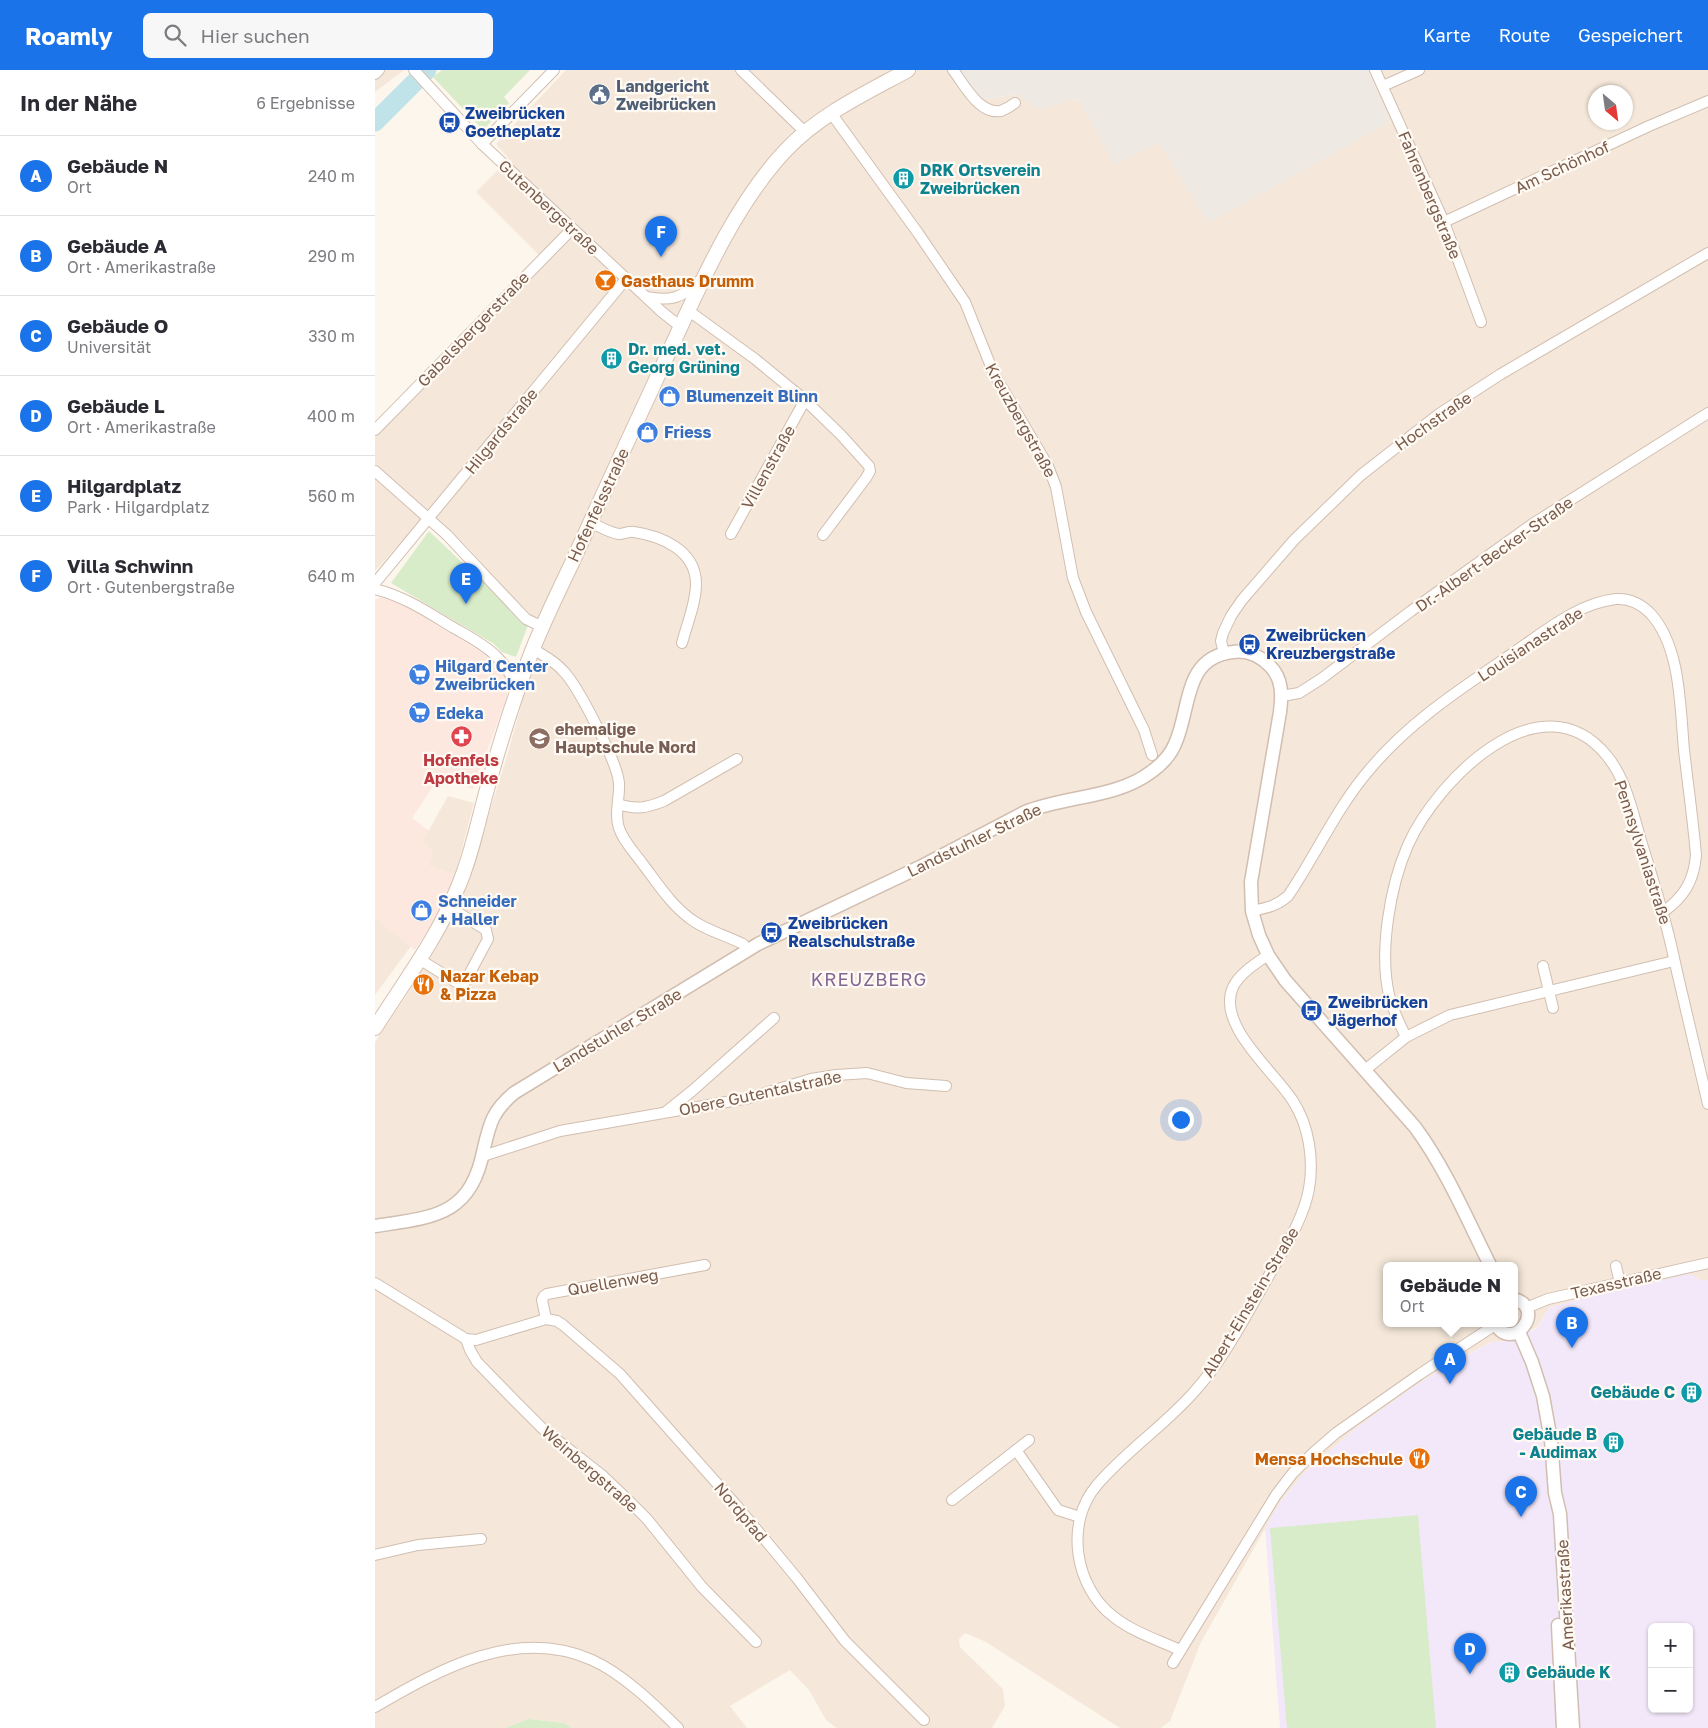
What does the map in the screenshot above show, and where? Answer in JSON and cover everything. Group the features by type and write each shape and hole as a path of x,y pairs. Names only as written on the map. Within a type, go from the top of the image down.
{"main road":[{"name":"Hofenfelsstraße","path":"375,1028 419,959 449,907 467,864 490,776 533,648 706,274 753,190 787,148 831,113 908,70"},
{"path":"375,1007 394,996"}],"street":[{"path":"375,74 379,70"},
{"name":"Gutenbergstraße","path":"414,70 482,144 572,229 681,327"},
{"path":"482,144 554,70"},
{"path":"741,70 805,132"},
{"path":"953,70 985,108 1000,111 1015,103"},
{"name":"Fahrenbergstraße","path":"1375,70 1444,222 1481,322"},
{"path":"1383,86 1419,70"},
{"name":"Am Schönhof","path":"1444,222 1708,100"},
{"name":"Kreuzbergstraße","path":"831,113 918,233 965,302 994,374 1048,466 1057,486 1073,578 1086,612 1144,730 1152,755"},
{"name":"Gabelsbergerstraße","path":"375,430 572,229"},
{"name":"Hochstraße","path":"1224,653 1221,641 1223,633 1231,616 1242,600 1294,540 1361,474 1410,435 1470,394 1708,253"},
{"path":"646,297 666,300 679,297 694,287 706,274"},
{"name":"Hilgardstraße","path":"375,582 626,278"},
{"path":"689,311 755,359 805,400 869,466 866,478 823,534"},
{"name":"Villenstraße","path":"731,534 805,400"},
{"name":"Dr.-Albert-Becker-Straße","path":"1282,696 1299,693 1534,523 1708,413"},
{"path":"375,471 429,518 526,619 543,627"},
{"path":"590,522 615,533 633,532 665,540 682,552 689,563 696,582 692,608 682,643"},
{"path":"375,589 392,593 487,648 506,668 513,679 517,694"},
{"name":"Louisianastraße","path":"1252,911 1274,906 1288,896 1327,831 1368,771 1384,752 1429,711 1558,623 1589,606 1618,599 1629,600 1639,604 1658,622 1671,651 1677,681 1696,855 1693,877 1688,887 1682,896 1663,912"},
{"path":"533,648 556,664 575,688 611,758 619,783 617,821 623,837 673,904 695,922 735,940 749,950"},
{"path":"1224,653 1248,652 1264,660 1277,676 1282,696 1251,882 1252,911 1259,935 1268,955 1285,980 1415,1127 1430,1148 1488,1262"},
{"name":"Landstuhler Straße","path":"375,1226 427,1217 452,1207 472,1187 483,1156 488,1132 495,1112 501,1104 514,1093 749,950 922,866 1025,812 1040,806 1121,788 1150,774 1167,758 1174,746 1179,734 1192,683 1197,673 1213,658 1224,653"},
{"name":"Pennsylvaniastraße","path":"1406,1037 1393,1008 1386,974 1386,948 1389,916 1398,870 1421,818 1451,781 1490,748 1505,739 1541,726 1573,730 1589,739 1607,756 1620,777 1629,801 1663,912 1708,1104"},
{"path":"618,804 639,809 658,803 737,759"},
{"path":"419,959 456,982 465,982 488,939 488,934 486,930 449,907"},
{"name":"Albert-Einstein-Straße","path":"1180,1650 1115,1618 1102,1608 1093,1596 1080,1567 1077,1549 1080,1517 1095,1487 1178,1411 1212,1368 1241,1324 1294,1231 1305,1207 1311,1164 1309,1143 1304,1123 1294,1103 1284,1089 1236,1028 1230,1009 1231,995 1237,982 1251,966 1268,955"},
{"path":"1365,1070 1406,1037 1450,1015 1674,961"},
{"path":"1543,966 1553,1008"},
{"name":"Obere Gutentalstraße","path":"664,1113 693,1091 774,1018"},
{"name":"Obere Gutentalstraße","path":"483,1156 560,1131 749,1098 811,1079 835,1075 867,1073 906,1083 946,1086"},
{"name":"Texasstraße","path":"1526,1308 1548,1299 1708,1263"},
{"name":"Quellenweg","path":"546,1319 542,1300 547,1294 705,1265"},
{"path":"1616,1266 1620,1283"},
{"path":"375,1283 466,1339 476,1340 546,1319"},
{"path":"1498,1327 1504,1332 1511,1334 1519,1332 1527,1322 1526,1308 1523,1303 1518,1301"},
{"name":"Nordpfad","path":"546,1319 557,1321 563,1325 620,1374 737,1506 796,1577 845,1641 924,1720"},
{"path":"1173,1663 1276,1495 1292,1474 1313,1453 1374,1406 1491,1327"},
{"name":"Amerikastraße","path":"1519,1332 1532,1362 1543,1396 1551,1440 1555,1493 1560,1514 1573,1728"},
{"name":"Weinbergstraße","path":"466,1339 469,1350 477,1362 513,1400 543,1428 603,1476 624,1496 652,1525 702,1587 757,1642"},
{"path":"952,1500 1029,1440"},
{"path":"1016,1450 1058,1510 1080,1517"},
{"name":"Amerikastraße","path":"1555,1493 1552,1514 1563,1728"},
{"path":"375,1555 418,1545 481,1540"},
{"path":"375,1707 433,1675 467,1661 511,1650 534,1647 555,1648 594,1661 611,1671 678,1728"}],"shaded area":[{"path":"375,70 404,70 375,92"},
{"path":"566,70 955,70 979,100 1018,94 1031,105 1044,109 1065,101 1078,99 1114,163 1159,143 1390,123 1368,70 1708,70 1708,1280 1550,1307 1537,1327 1509,1341 1491,1342 1441,1369 1355,1429 1303,1474 1279,1504 1201,1642 1170,1721 1161,1728 1120,1728 986,1642 965,1633 959,1639 960,1647 1003,1689 1005,1706 992,1728 837,1728 826,1720 809,1690 790,1670 730,1706 747,1728 572,1728 564,1723 529,1719 505,1728 375,1728 375,1042 408,993 463,894 505,763 530,674 536,620 528,614 471,551 429,511 375,571 375,437 545,261 476,192 509,159 496,144"},
{"path":"955,70 1368,70 1390,122 1209,223 1159,143 1114,164 1078,99 1065,101 1044,109 1031,105 1018,94 979,100"},
{"path":"382,597 396,600 478,650 492,660 506,678 507,697 473,789 439,777 412,818 429,831 423,841 433,854 429,866 455,875 440,911 415,950 375,918 375,600"},
{"path":"448,796 474,803 455,875 429,866 423,841"},
{"path":"375,918 411,946 375,995"},
{"path":"1690,1274 1703,1281 1708,1280 1708,1728 1280,1728 1265,1528 1279,1504 1303,1474 1355,1429 1441,1369 1492,1342 1509,1341 1537,1328 1550,1307"}],"green space":[{"path":"442,70 530,70 504,97 509,103 483,130 433,77"},
{"path":"429,531 528,625 516,657 502,652 494,644 391,583"},
{"path":"1418,1515 1436,1728 1287,1728 1270,1528"},
{"path":"529,1719 564,1723 572,1728 505,1728"}],"waterway":[{"path":"375,122 427,70"}],"place":[{"name":"Landgericht Zweibrücken","path":"600,95"},
{"name":"Zweibrücken Goetheplatz","path":"449,122"},
{"name":"DRK Ortsverein Zweibrücken","path":"904,179"},
{"name":"Villa Schwinn","path":"661,257"},
{"name":"Gasthaus Drumm","path":"605,281"},
{"name":"Dr. med. vet. Georg Grüning","path":"612,358"},
{"name":"Blumenzeit Blinn","path":"670,396"},
{"name":"Friess","path":"648,432"},
{"name":"Hilgardplatz","path":"466,604"},
{"name":"Zweibrücken Kreuzbergstraße","path":"1250,644"},
{"name":"Hilgard Center Zweibrücken","path":"419,675"},
{"name":"Edeka","path":"420,713"},
{"name":"Hofenfels Apotheke","path":"461,736"},
{"name":"ehemalige Hauptschule Nord","path":"539,738"},
{"name":"Schneider + Haller","path":"422,910"},
{"name":"Zweibrücken Realschulstraße","path":"772,932"},
{"name":"Nazar Kebap & Pizza","path":"424,985"},
{"name":"Zweibrücken Jägerhof","path":"1312,1011"},
{"name":"Gebäude A","path":"1572,1348"},
{"name":"Gebäude N","path":"1450,1384"},
{"name":"Gebäude C","path":"1691,1392"},
{"name":"Gebäude B - Audimax","path":"1613,1443"},
{"name":"Mensa Hochschule","path":"1419,1459"},
{"name":"Gebäude O","path":"1521,1517"},
{"name":"Gebäude K","path":"1510,1672"},
{"name":"Gebäude L","path":"1470,1674"}],"district":[{"name":"KREUZBERG","path":"869,980"}]}
